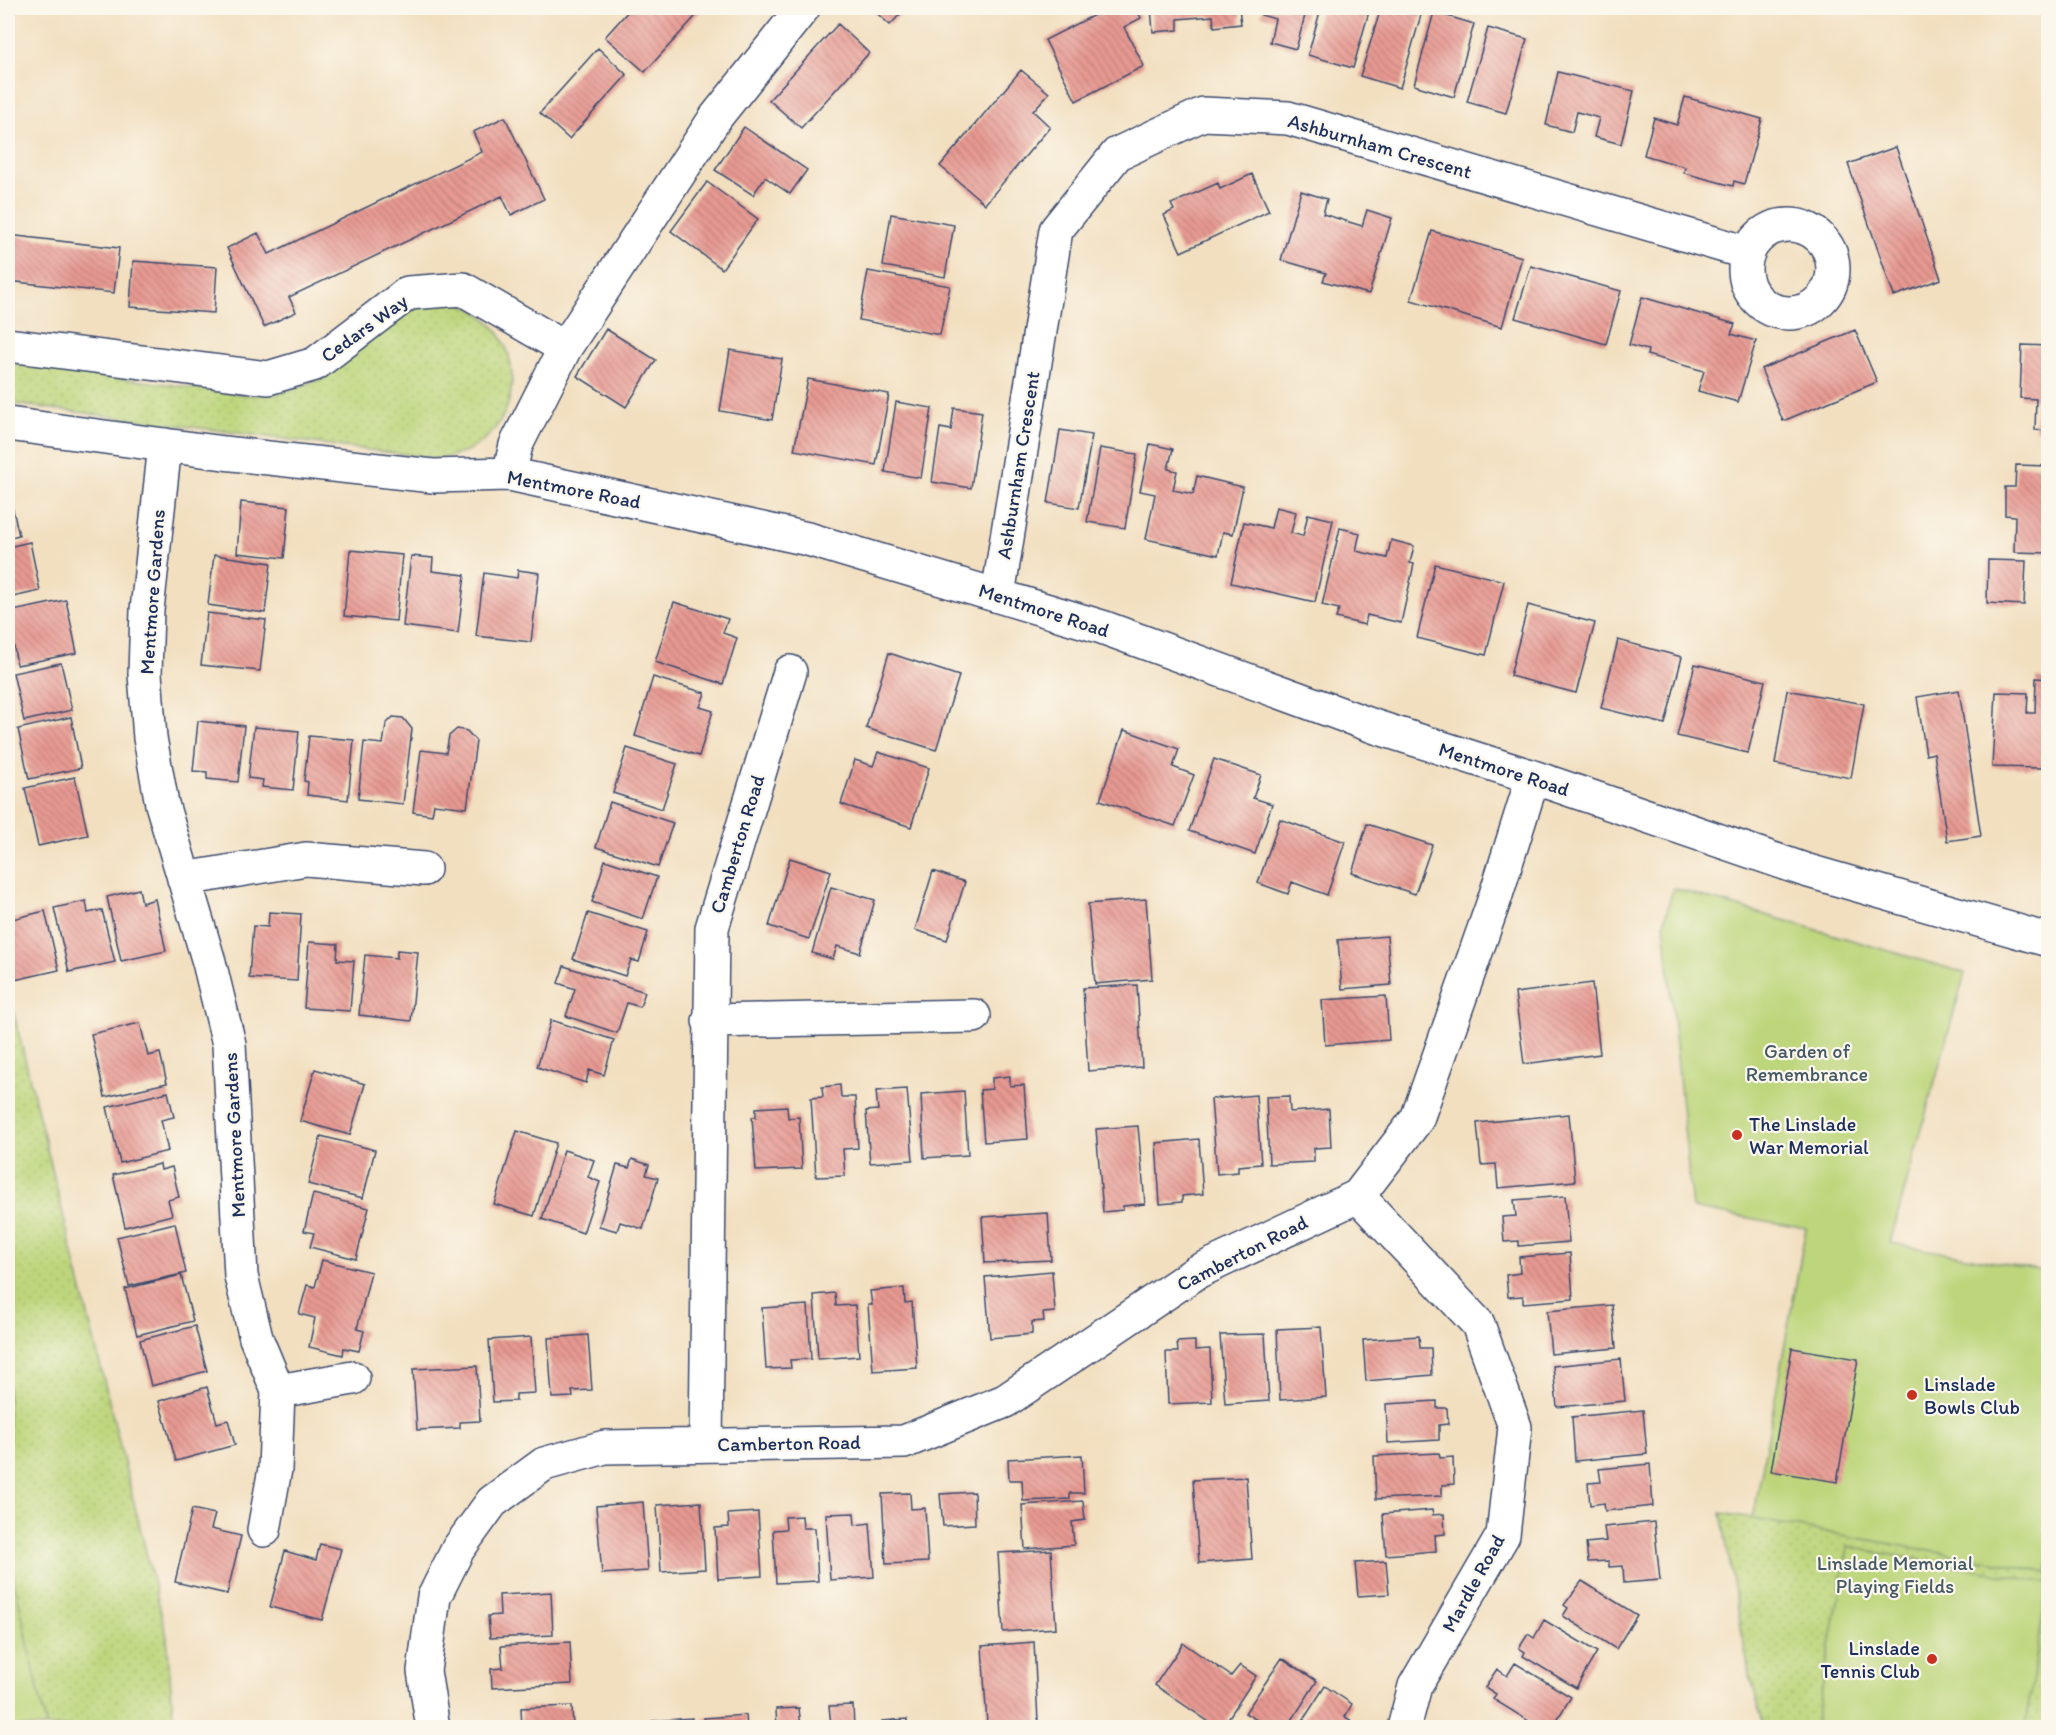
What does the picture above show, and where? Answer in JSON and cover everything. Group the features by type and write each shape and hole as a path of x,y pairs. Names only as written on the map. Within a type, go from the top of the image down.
{"street":[{"path":"509,474 516,445 565,348 716,117 803,8"},
{"name":"Ashburnham Crescent","path":"998,595 1056,230 1117,154 1203,114 1288,118 1748,252"},
{"name":"Cedars Way","path":"8,345 268,378 315,364 408,293 463,289 565,348"},
{"name":"Mentmore Road","path":"8,424 433,476 509,474 808,539 1102,627 1376,727 1533,777 1805,870 2049,940"},
{"name":"Mentmore Gardens","path":"165,445 147,610 145,674 150,738 162,804 209,963 229,1044 241,1275 256,1338 278,1391 275,1469 264,1530"},
{"name":"Camberton Road","path":"706,1444 709,1021 712,928 790,672"},
{"name":"Camberton Road","path":"433,1728 424,1671 434,1597 458,1549 492,1502 544,1464 605,1447 904,1442 1005,1401 1197,1272 1358,1196 1417,1119 1495,898 1533,777"},
{"path":"184,879 306,859 424,869"},
{"path":"709,1021 974,1016"},
{"name":"Mardle Road","path":"1358,1196 1478,1324 1515,1427 1503,1535 1414,1686 1404,1728"},
{"path":"278,1391 352,1378"}],"green space":[{"path":"449,298 474,310 490,322 502,338 509,356 512,375 511,394 505,412 495,429 480,443 465,452 449,457 438,459 8,403 8,363 247,395 277,394 325,378 402,313"},
{"name":"Garden of Remembrance","path":"1673,888 1965,973 1890,1243 2048,1272 2048,1572 1753,1519 1806,1228 1692,1208 1664,923"},
{"path":"8,990 167,1637 174,1727 8,1727"},
{"name":"Linslade Memorial Playing Fields","path":"1806,1228 2048,1272 2048,1727 1764,1727 1748,1667 1721,1513 1754,1518"},
{"name":"Linslade Tennis Club","path":"1848,1547 2048,1583 2025,1727 1815,1727"},
{"path":"8,1552 46,1725 46,1727 8,1727"}],"building":[{"path":"631,8 703,8 645,72 605,37"},
{"path":"871,8 906,8 890,25"},
{"path":"1108,8 1136,8 1141,18 1124,27 1144,66 1076,101 1045,40"},
{"path":"1151,8 1239,8 1241,24 1214,27 1213,16 1178,19 1178,30 1153,32"},
{"path":"1263,8 1307,8 1296,49 1270,42 1275,19 1261,15"},
{"path":"1321,8 1370,8 1353,68 1308,55"},
{"path":"1381,8 1423,8 1400,88 1360,76"},
{"path":"1434,12 1474,24 1454,97 1414,85"},
{"path":"838,24 869,53 801,128 769,100"},
{"path":"1488,28 1527,39 1506,113 1467,102"},
{"path":"598,48 627,75 569,139 540,113"},
{"path":"1021,70 1049,93 1033,111 1050,127 985,204 940,166"},
{"path":"1558,72 1634,91 1621,144 1594,137 1599,118 1577,112 1572,132 1546,125"},
{"path":"1685,97 1762,119 1744,184 1734,181 1733,186 1684,173 1685,167 1644,155 1654,118 1677,125"},
{"path":"505,117 544,199 511,215 502,196 289,297 296,312 264,327 227,248 258,233 269,254 482,152 473,132"},
{"path":"744,127 807,170 790,194 765,177 753,195 715,170"},
{"path":"1896,147 1941,279 1894,296 1848,164"},
{"path":"1252,174 1269,211 1181,252 1164,215 1174,210 1171,204 1218,183 1220,189"},
{"path":"707,182 758,219 722,269 671,231"},
{"path":"1301,191 1327,199 1323,214 1362,226 1367,210 1392,218 1369,294 1323,281 1326,273 1281,260"},
{"path":"891,214 954,225 945,277 883,266"},
{"path":"1432,231 1522,257 1502,327 1411,300"},
{"path":"8,235 119,248 114,293 8,281"},
{"path":"133,261 217,267 214,313 130,307"},
{"path":"1531,266 1621,291 1606,344 1515,318"},
{"path":"868,271 950,286 940,335 859,320"},
{"path":"1642,297 1735,324 1731,334 1756,341 1738,402 1698,391 1704,371 1647,355 1648,350 1629,345"},
{"path":"606,329 656,360 626,407 577,376"},
{"path":"1855,330 1877,382 1783,421 1761,369"},
{"path":"2022,345 2048,346 2048,431 2035,430 2036,399 2020,398"},
{"path":"730,350 782,359 772,420 720,411"},
{"path":"808,379 889,394 876,465 794,450"},
{"path":"896,402 932,408 921,478 885,472"},
{"path":"954,408 982,412 971,488 932,482 940,428 951,430"},
{"path":"1060,430 1092,435 1079,508 1048,503"},
{"path":"1150,444 1173,449 1168,469 1177,471 1173,490 1193,494 1197,476 1243,487 1233,534 1223,532 1218,555 1146,539 1155,494 1140,491"},
{"path":"1100,448 1137,454 1125,528 1087,522"},
{"path":"2016,465 2048,466 2048,553 2014,552 2015,516 2005,515 2005,487 2015,487"},
{"path":"8,489 19,535 8,538"},
{"path":"241,502 289,507 284,558 237,553"},
{"path":"1276,507 1296,512 1291,533 1303,536 1308,514 1333,520 1315,602 1231,583 1244,522 1271,528"},
{"path":"1340,528 1360,533 1356,551 1387,558 1391,540 1414,546 1410,563 1414,564 1401,623 1367,615 1365,625 1336,618 1339,609 1322,605"},
{"path":"30,542 40,591 8,598 8,547"},
{"path":"350,550 402,555 396,621 344,616"},
{"path":"214,555 271,563 265,613 208,605"},
{"path":"411,556 433,558 432,571 465,575 458,633 403,626"},
{"path":"1988,560 2026,561 2024,605 1987,603"},
{"path":"1435,564 1504,581 1486,655 1417,638"},
{"path":"518,570 539,573 531,642 476,636 484,573 517,578"},
{"path":"66,600 77,653 17,665 8,612"},
{"path":"674,602 728,619 723,633 737,638 723,684 655,662"},
{"path":"1528,605 1595,623 1576,693 1510,676"},
{"path":"207,613 266,620 260,671 201,665"},
{"path":"1618,640 1682,657 1665,724 1601,708"},
{"path":"889,653 959,676 936,750 866,728"},
{"path":"61,663 72,710 24,721 13,673"},
{"path":"1695,664 1765,681 1748,753 1677,736"},
{"path":"653,677 705,693 700,707 713,711 699,756 635,736"},
{"path":"2036,678 2048,679 2048,752 2043,751 2042,768 1992,767 1996,692 2028,693 2027,713 2035,713"},
{"path":"1787,690 1864,704 1851,778 1775,764"},
{"path":"1959,690 1981,836 1947,841 1934,753 1926,755 1917,697"},
{"path":"71,717 81,768 29,779 18,729"},
{"path":"393,717 403,718 412,729 403,804 358,799 364,742 383,744 386,724"},
{"path":"198,721 244,726 238,782 207,779 207,772 193,771"},
{"path":"254,727 299,731 293,790 262,787 263,780 248,778"},
{"path":"457,729 467,731 476,741 467,808 434,804 432,815 413,812 421,750 446,753 449,736"},
{"path":"1124,730 1179,749 1173,767 1194,775 1175,826 1100,800"},
{"path":"309,736 354,740 348,800 307,795 308,782 304,781"},
{"path":"627,748 677,764 662,809 613,793"},
{"path":"878,752 929,768 911,827 841,804 855,760 873,766"},
{"path":"1214,759 1261,775 1253,798 1272,804 1255,854 1189,831"},
{"path":"75,777 88,835 38,846 25,788"},
{"path":"610,802 673,823 658,867 596,847"},
{"path":"1280,819 1345,842 1327,895 1292,882 1288,894 1258,883"},
{"path":"1367,824 1432,845 1415,894 1352,873"},
{"path":"790,858 831,871 809,939 769,926"},
{"path":"605,860 657,877 643,919 592,902"},
{"path":"933,871 965,882 947,940 915,930"},
{"path":"831,887 875,900 860,953 837,946 833,959 812,953"},
{"path":"139,889 142,903 155,899 166,951 121,961 107,897"},
{"path":"1146,899 1152,979 1095,984 1088,904"},
{"path":"86,901 88,913 102,910 115,962 69,972 54,908"},
{"path":"45,911 59,970 10,981 8,920"},
{"path":"269,912 301,914 297,981 249,978 253,926 268,927"},
{"path":"588,913 648,932 639,962 631,960 625,976 573,959"},
{"path":"1387,936 1391,985 1342,989 1338,940"},
{"path":"309,942 338,944 337,960 354,961 350,1011 304,1008"},
{"path":"397,950 418,952 411,1021 359,1015 365,955 397,958"},
{"path":"564,966 645,992 640,1007 627,1003 617,1033 566,1016 575,989 558,983"},
{"path":"1592,983 1600,1054 1524,1064 1515,993"},
{"path":"1137,985 1142,1067 1088,1071 1083,988"},
{"path":"1386,996 1389,1040 1325,1045 1322,1000"},
{"path":"551,1020 614,1040 604,1075 589,1070 586,1083 537,1067"},
{"path":"140,1023 148,1056 160,1053 167,1083 105,1097 91,1034"},
{"path":"315,1069 365,1084 350,1135 300,1121"},
{"path":"1010,1076 1010,1086 1024,1085 1028,1139 984,1142 980,1090 992,1089 992,1078"},
{"path":"840,1085 841,1097 855,1097 858,1148 843,1149 845,1176 816,1177 811,1098 823,1097 822,1087"},
{"path":"907,1089 913,1160 870,1163 866,1111 878,1110 876,1091"},
{"path":"964,1091 968,1155 924,1158 921,1094"},
{"path":"168,1092 174,1117 161,1120 168,1151 120,1163 107,1107"},
{"path":"1256,1095 1261,1164 1238,1166 1238,1172 1217,1174 1211,1099"},
{"path":"1289,1096 1290,1112 1329,1109 1331,1147 1314,1148 1314,1162 1269,1164 1266,1097"},
{"path":"787,1106 788,1118 799,1117 802,1169 756,1171 752,1117 756,1117 756,1108"},
{"path":"1569,1114 1575,1181 1498,1188 1496,1164 1481,1165 1477,1123"},
{"path":"1138,1126 1145,1204 1123,1206 1123,1210 1103,1212 1096,1129"},
{"path":"517,1131 556,1143 534,1216 494,1204"},
{"path":"321,1136 375,1150 363,1198 308,1184"},
{"path":"1199,1139 1203,1194 1182,1196 1182,1202 1160,1204 1156,1143"},
{"path":"564,1150 594,1160 588,1177 600,1182 583,1233 542,1219"},
{"path":"632,1159 649,1165 646,1175 658,1178 643,1229 620,1222 617,1231 599,1226 617,1165 629,1168"},
{"path":"160,1164 161,1170 172,1167 179,1197 168,1200 172,1215 125,1227 113,1175"},
{"path":"313,1194 369,1208 356,1259 310,1247 314,1233 304,1231"},
{"path":"1565,1196 1569,1242 1519,1246 1519,1241 1504,1242 1502,1217 1516,1216 1514,1200"},
{"path":"1048,1213 1051,1260 985,1263 982,1217"},
{"path":"175,1223 186,1273 129,1286 117,1237"},
{"path":"1570,1253 1573,1299 1523,1303 1523,1296 1508,1297 1506,1275 1520,1273 1519,1257"},
{"path":"322,1260 371,1272 357,1329 364,1331 359,1351 344,1348 343,1355 309,1347 315,1318 299,1314 307,1285 315,1287"},
{"path":"1052,1271 1055,1312 1043,1313 1044,1321 1032,1322 1032,1334 990,1338 985,1277"},
{"path":"181,1275 193,1321 137,1335 125,1289"},
{"path":"904,1288 905,1303 912,1302 917,1368 873,1371 868,1305 872,1305 870,1291"},
{"path":"835,1293 836,1306 855,1305 859,1356 818,1359 814,1295"},
{"path":"808,1305 811,1359 790,1360 791,1368 766,1369 762,1308"},
{"path":"1612,1305 1616,1348 1551,1354 1547,1311"},
{"path":"195,1326 207,1371 151,1386 140,1340"},
{"path":"1321,1327 1326,1397 1280,1400 1277,1329"},
{"path":"1265,1334 1269,1401 1225,1404 1220,1335"},
{"path":"588,1335 592,1390 572,1391 573,1397 552,1398 548,1338"},
{"path":"1419,1336 1420,1348 1431,1348 1432,1375 1366,1381 1363,1340"},
{"path":"531,1337 535,1393 516,1394 516,1401 493,1402 489,1340"},
{"path":"1195,1341 1195,1350 1210,1349 1212,1402 1168,1404 1166,1352 1178,1352 1177,1342"},
{"path":"1792,1348 1858,1359 1837,1482 1771,1471"},
{"path":"1621,1359 1625,1401 1557,1407 1553,1366"},
{"path":"477,1366 480,1421 460,1422 460,1428 417,1430 413,1369"},
{"path":"207,1387 217,1423 228,1420 235,1445 176,1461 159,1401"},
{"path":"1437,1401 1437,1408 1447,1408 1448,1424 1439,1425 1439,1440 1388,1443 1386,1404"},
{"path":"1643,1410 1647,1454 1575,1461 1572,1417"},
{"path":"1439,1453 1440,1458 1453,1457 1454,1484 1442,1485 1442,1496 1376,1499 1374,1456"},
{"path":"1082,1455 1084,1493 1070,1493 1070,1499 1023,1501 1022,1480 1009,1480 1008,1459"},
{"path":"1650,1464 1653,1506 1605,1511 1604,1503 1590,1505 1588,1483 1601,1482 1599,1469"},
{"path":"1246,1477 1252,1559 1199,1563 1193,1480"},
{"path":"974,1492 975,1524 943,1526 940,1494"},
{"path":"910,1493 911,1509 925,1508 928,1562 886,1564 882,1494"},
{"path":"1083,1501 1085,1520 1072,1522 1074,1545 1025,1549 1022,1505"},
{"path":"643,1502 648,1571 602,1574 596,1506"},
{"path":"701,1502 705,1569 661,1572 657,1505"},
{"path":"192,1509 215,1514 211,1529 241,1536 227,1594 175,1582"},
{"path":"1432,1510 1433,1515 1444,1514 1445,1534 1435,1535 1436,1551 1386,1555 1383,1514"},
{"path":"758,1512 762,1576 718,1579 715,1528 729,1527 728,1514"},
{"path":"854,1513 855,1525 870,1523 874,1577 830,1580 826,1514"},
{"path":"802,1516 803,1528 815,1528 818,1581 776,1583 773,1530 786,1529 785,1517"},
{"path":"1654,1522 1660,1580 1624,1583 1623,1566 1609,1567 1609,1561 1588,1562 1586,1543 1606,1541 1604,1527"},
{"path":"320,1544 341,1549 322,1620 270,1607 285,1551 316,1560"},
{"path":"1051,1550 1056,1628 1003,1632 998,1553"},
{"path":"1386,1561 1389,1594 1358,1596 1355,1563"},
{"path":"1582,1581 1637,1615 1616,1649 1563,1616 1568,1608 1564,1605"},
{"path":"551,1592 553,1635 490,1638 488,1616 500,1615 499,1595"},
{"path":"1544,1620 1597,1652 1576,1688 1523,1656 1525,1652 1519,1648 1528,1634 1534,1638"},
{"path":"570,1642 572,1684 492,1688 491,1669 503,1668 501,1646"},
{"path":"1034,1642 1038,1722 987,1725 982,1646"},
{"path":"1183,1643 1231,1676 1240,1665 1256,1676 1222,1728 1218,1728 1155,1685"},
{"path":"1282,1658 1317,1681 1287,1728 1270,1728 1245,1713"},
{"path":"1515,1663 1571,1697 1552,1728 1540,1728 1493,1699 1496,1694 1485,1687 1497,1669 1507,1676"},
{"path":"1325,1686 1352,1704 1345,1717 1354,1722 1351,1728 1298,1728"},
{"path":"2047,1700 2048,1728 2042,1728"},
{"path":"853,1705 854,1728 822,1728 831,1725 829,1706"},
{"path":"572,1706 573,1728 522,1728 521,1708"},
{"path":"799,1708 801,1728 777,1728 776,1709"},
{"path":"746,1715 747,1728 705,1728 704,1718"},
{"path":"692,1718 692,1728 652,1728 652,1721"},
{"path":"907,1719 907,1728 882,1728 882,1721"}],"place":[{"name":"The Linslade War Memorial","path":"1737,1135"},
{"name":"Linslade Bowls Club","path":"1912,1395"},
{"name":"Linslade Tennis Club","path":"1932,1659"}]}
